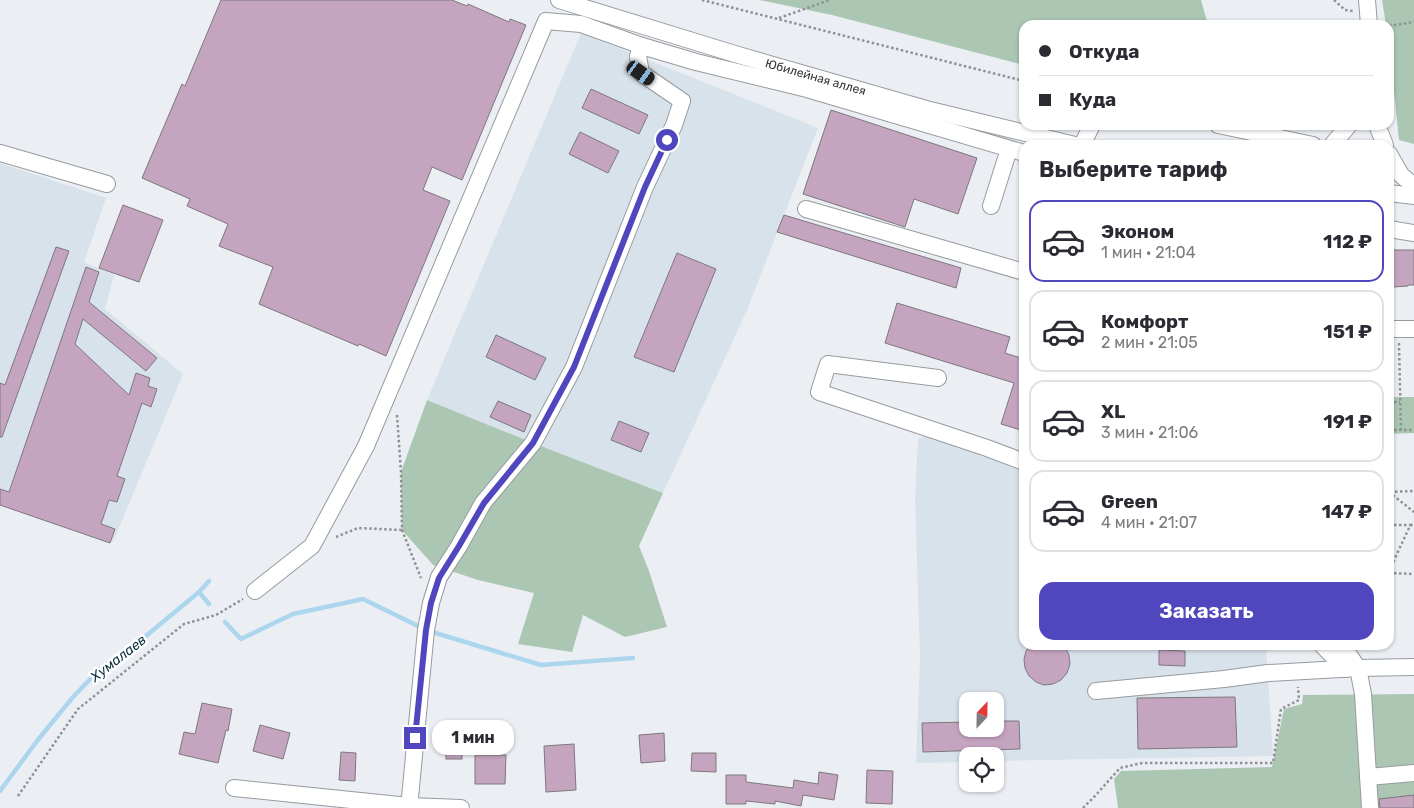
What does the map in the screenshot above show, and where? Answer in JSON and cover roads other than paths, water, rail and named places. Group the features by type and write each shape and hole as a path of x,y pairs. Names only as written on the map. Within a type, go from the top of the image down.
{"street":[{"name":"Юбилейная аллея","path":"559,0 736,54 926,108 1055,140"},
{"path":"1367,0 1369,20"},
{"path":"255,591 312,546 366,446 546,21 581,24 642,46 696,62 807,89 1016,151 991,206"},
{"path":"409,807 426,630 431,603 439,578 484,503 533,443 574,367 645,187 674,125 682,101 641,73 638,56 642,46"},
{"path":"1242,130 1289,140"},
{"path":"1336,140 1345,130"},
{"path":"0,153 107,184"},
{"path":"1394,163 1401,175 1414,186"},
{"path":"1394,194 1414,196"},
{"path":"806,209 1019,271"},
{"path":"1394,230 1414,233"},
{"path":"938,378 828,364 819,392 1019,460"},
{"path":"1328,650 1351,668"},
{"path":"1344,650 1363,694 1370,808"},
{"path":"1096,691 1268,673 1351,668 1414,667"},
{"path":"1368,776 1414,773"},
{"path":"234,788 409,807 461,808"}],"waterway":[{"name":"Хумалаев","path":"0,791 73,697 100,669 135,645 199,592 209,581"},
{"path":"199,592 209,604"},
{"path":"225,622 241,639 293,614 363,599 422,628"},
{"path":"429,631 541,665 633,658"}]}
